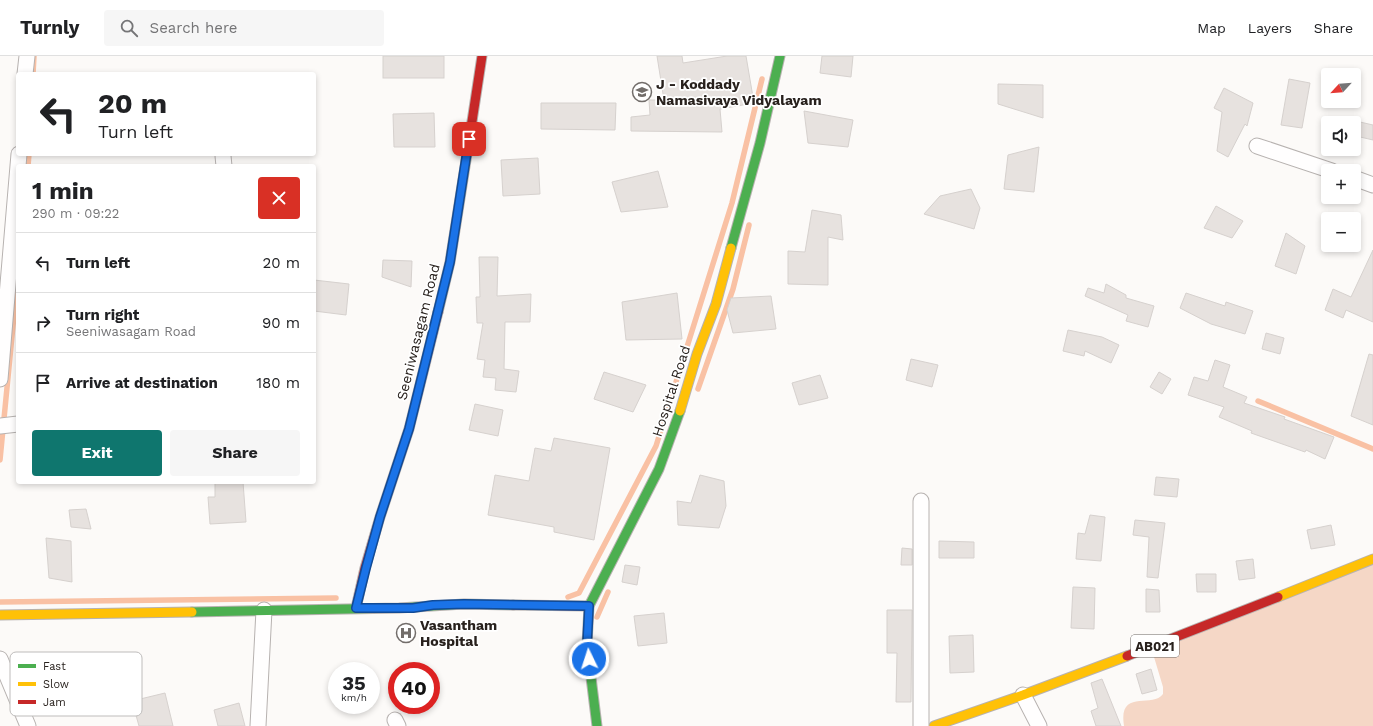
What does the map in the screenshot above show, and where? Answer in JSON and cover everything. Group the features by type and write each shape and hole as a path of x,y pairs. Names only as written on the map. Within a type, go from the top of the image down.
{"street":[{"path":"25,72 27,56"},
{"name":"Seeniwasagam Road","path":"356,608 380,517 409,429 450,262 482,56"},
{"name":"Hospital Road","path":"596,726 587,645 589,606 659,469 685,397 697,354 716,304 760,143 780,56"},
{"path":"1256,146 1321,167"},
{"path":"1361,181 1373,185"},
{"path":"0,379 14,253 16,213"},
{"path":"0,426 16,424"},
{"path":"921,501 921,726"},
{"name":"AB021","path":"938,725 1181,636 1373,559"},
{"path":"0,615 413,608 433,605 464,604 589,606"},
{"path":"258,726 264,610"},
{"path":"0,659 10,683"},
{"path":"1023,695 1039,726"},
{"path":"24,716 28,726"}],"shaded area":[{"path":"1373,559 1373,726 1124,726 1124,714 1126,707 1137,701 1158,698 1163,694 1163,687 1151,647"}],"building":[{"path":"383,56 444,56 444,78 383,78"},
{"path":"657,56 682,56 683,63 727,56 746,56 754,103 720,109 722,132 631,131 631,117 650,115 649,100 664,100"},
{"path":"822,56 853,56 851,77 820,73"},
{"path":"1289,79 1310,83 1302,128 1281,125"},
{"path":"998,84 1043,85 1043,118 998,104"},
{"path":"1224,88 1253,103 1247,126 1245,124 1228,157 1217,151 1222,112 1214,108"},
{"path":"541,103 616,103 615,130 541,129"},
{"path":"804,111 853,120 848,147 808,143"},
{"path":"434,113 435,147 394,147 393,114"},
{"path":"1361,122 1373,125 1373,140 1361,137"},
{"path":"1039,147 1034,192 1004,189 1008,155"},
{"path":"538,158 540,194 503,196 501,160"},
{"path":"658,171 668,207 621,212 612,182"},
{"path":"971,189 980,208 974,229 924,214 940,196"},
{"path":"1216,206 1243,221 1232,238 1204,228"},
{"path":"812,210 841,215 843,240 828,237 828,285 788,284 788,251 805,252"},
{"path":"1286,233 1305,246 1296,274 1275,266"},
{"path":"1373,250 1373,322 1346,310 1343,318 1325,310 1333,289 1351,297"},
{"path":"479,257 498,257 497,296 531,294 530,322 505,322 504,369 519,371 516,392 495,390 496,378 483,377 485,360 477,359 483,323 477,323 476,297 480,297"},
{"path":"383,260 412,261 411,287 382,277"},
{"path":"316,280 349,284 346,315 316,311"},
{"path":"1106,284 1126,295 1126,298 1154,306 1148,327 1126,321 1128,315 1085,296 1088,288 1104,293"},
{"path":"677,293 682,339 626,340 622,302"},
{"path":"1186,293 1225,306 1226,302 1253,311 1245,334 1211,324 1180,308"},
{"path":"771,296 776,329 733,333 727,310 731,298"},
{"path":"1068,330 1102,337 1119,345 1111,363 1085,351 1084,356 1063,351"},
{"path":"1266,333 1284,338 1280,354 1262,349"},
{"path":"1369,354 1373,355 1373,425 1351,416"},
{"path":"911,359 938,365 932,387 906,380"},
{"path":"1215,360 1230,365 1223,387 1247,397 1244,403 1285,417 1284,419 1334,437 1325,459 1306,450 1305,452 1251,433 1252,431 1219,417 1224,407 1188,395 1194,377 1208,381"},
{"path":"604,372 646,385 633,412 594,399"},
{"path":"1159,372 1171,379 1162,394 1150,387"},
{"path":"820,375 828,398 799,405 792,383"},
{"path":"475,404 503,410 498,436 469,430"},
{"path":"554,438 610,448 594,540 554,532 554,527 488,515 495,475 529,481 535,448 551,451"},
{"path":"700,475 724,481 726,506 719,528 678,525 677,501 691,503"},
{"path":"1156,477 1179,479 1177,497 1154,495"},
{"path":"215,484 243,484 246,522 210,524 208,497 215,497"},
{"path":"86,509 91,529 71,527 69,510"},
{"path":"1090,515 1105,517 1101,561 1076,559 1078,533 1085,534"},
{"path":"1135,520 1165,523 1158,578 1147,577 1149,537 1133,535"},
{"path":"1331,525 1335,545 1311,549 1307,530"},
{"path":"46,538 71,541 72,582 49,578"},
{"path":"939,541 974,542 974,558 939,558"},
{"path":"902,548 912,549 912,565 901,565"},
{"path":"1253,559 1255,578 1239,580 1236,561"},
{"path":"625,565 640,567 637,585 622,582"},
{"path":"1196,574 1216,574 1216,592 1197,592"},
{"path":"1073,587 1095,588 1094,629 1071,628"},
{"path":"1146,589 1159,590 1160,612 1146,612"},
{"path":"887,610 912,610 911,702 896,702 897,653 887,653"},
{"path":"664,613 667,643 638,646 634,616"},
{"path":"973,635 974,672 950,673 949,636"},
{"path":"1151,669 1157,690 1142,694 1136,674"},
{"path":"1102,679 1121,726 1096,726 1091,711 1098,708 1091,683"},
{"path":"165,693 173,726 139,726 136,716 142,716 142,699"},
{"path":"239,703 245,726 218,726 214,710"}],"waterway":[{"path":"33,72 34,56"},
{"path":"568,597 579,593 656,446 732,203 762,79"},
{"path":"28,164 29,156"},
{"path":"698,389 733,289 749,225"},
{"path":"0,460 16,295"},
{"path":"1258,401 1373,449"},
{"path":"597,617 608,592"},
{"path":"0,602 336,598"}],"traffic: fast":[{"path":"731,248 760,143 780,56"},
{"path":"597,726 587,645 589,606 659,469 680,411"},
{"path":"192,612 399,608 464,604 513,605"}],"traffic: slow":[{"path":"438,312 450,262 469,141"},
{"path":"680,411 697,354 716,304 731,248"},
{"path":"1278,597 1373,559"},
{"path":"0,615 192,612"},
{"path":"934,726 1023,695 1127,656"}],"traffic: jam":[{"path":"469,141 482,56"},
{"path":"356,608 365,568 380,517 409,429 438,312"},
{"path":"1127,656 1278,597"},
{"path":"513,605 589,606"}],"place":[{"name":"J - Koddady Namasivaya Vidyalayam","path":"642,92"},
{"name":"Vasantham Hospital","path":"406,633"}],"route":[{"path":"469,139 450,262 409,429 380,517 356,608 413,608 433,605 499,603 589,606 587,645 589,659"}]}
